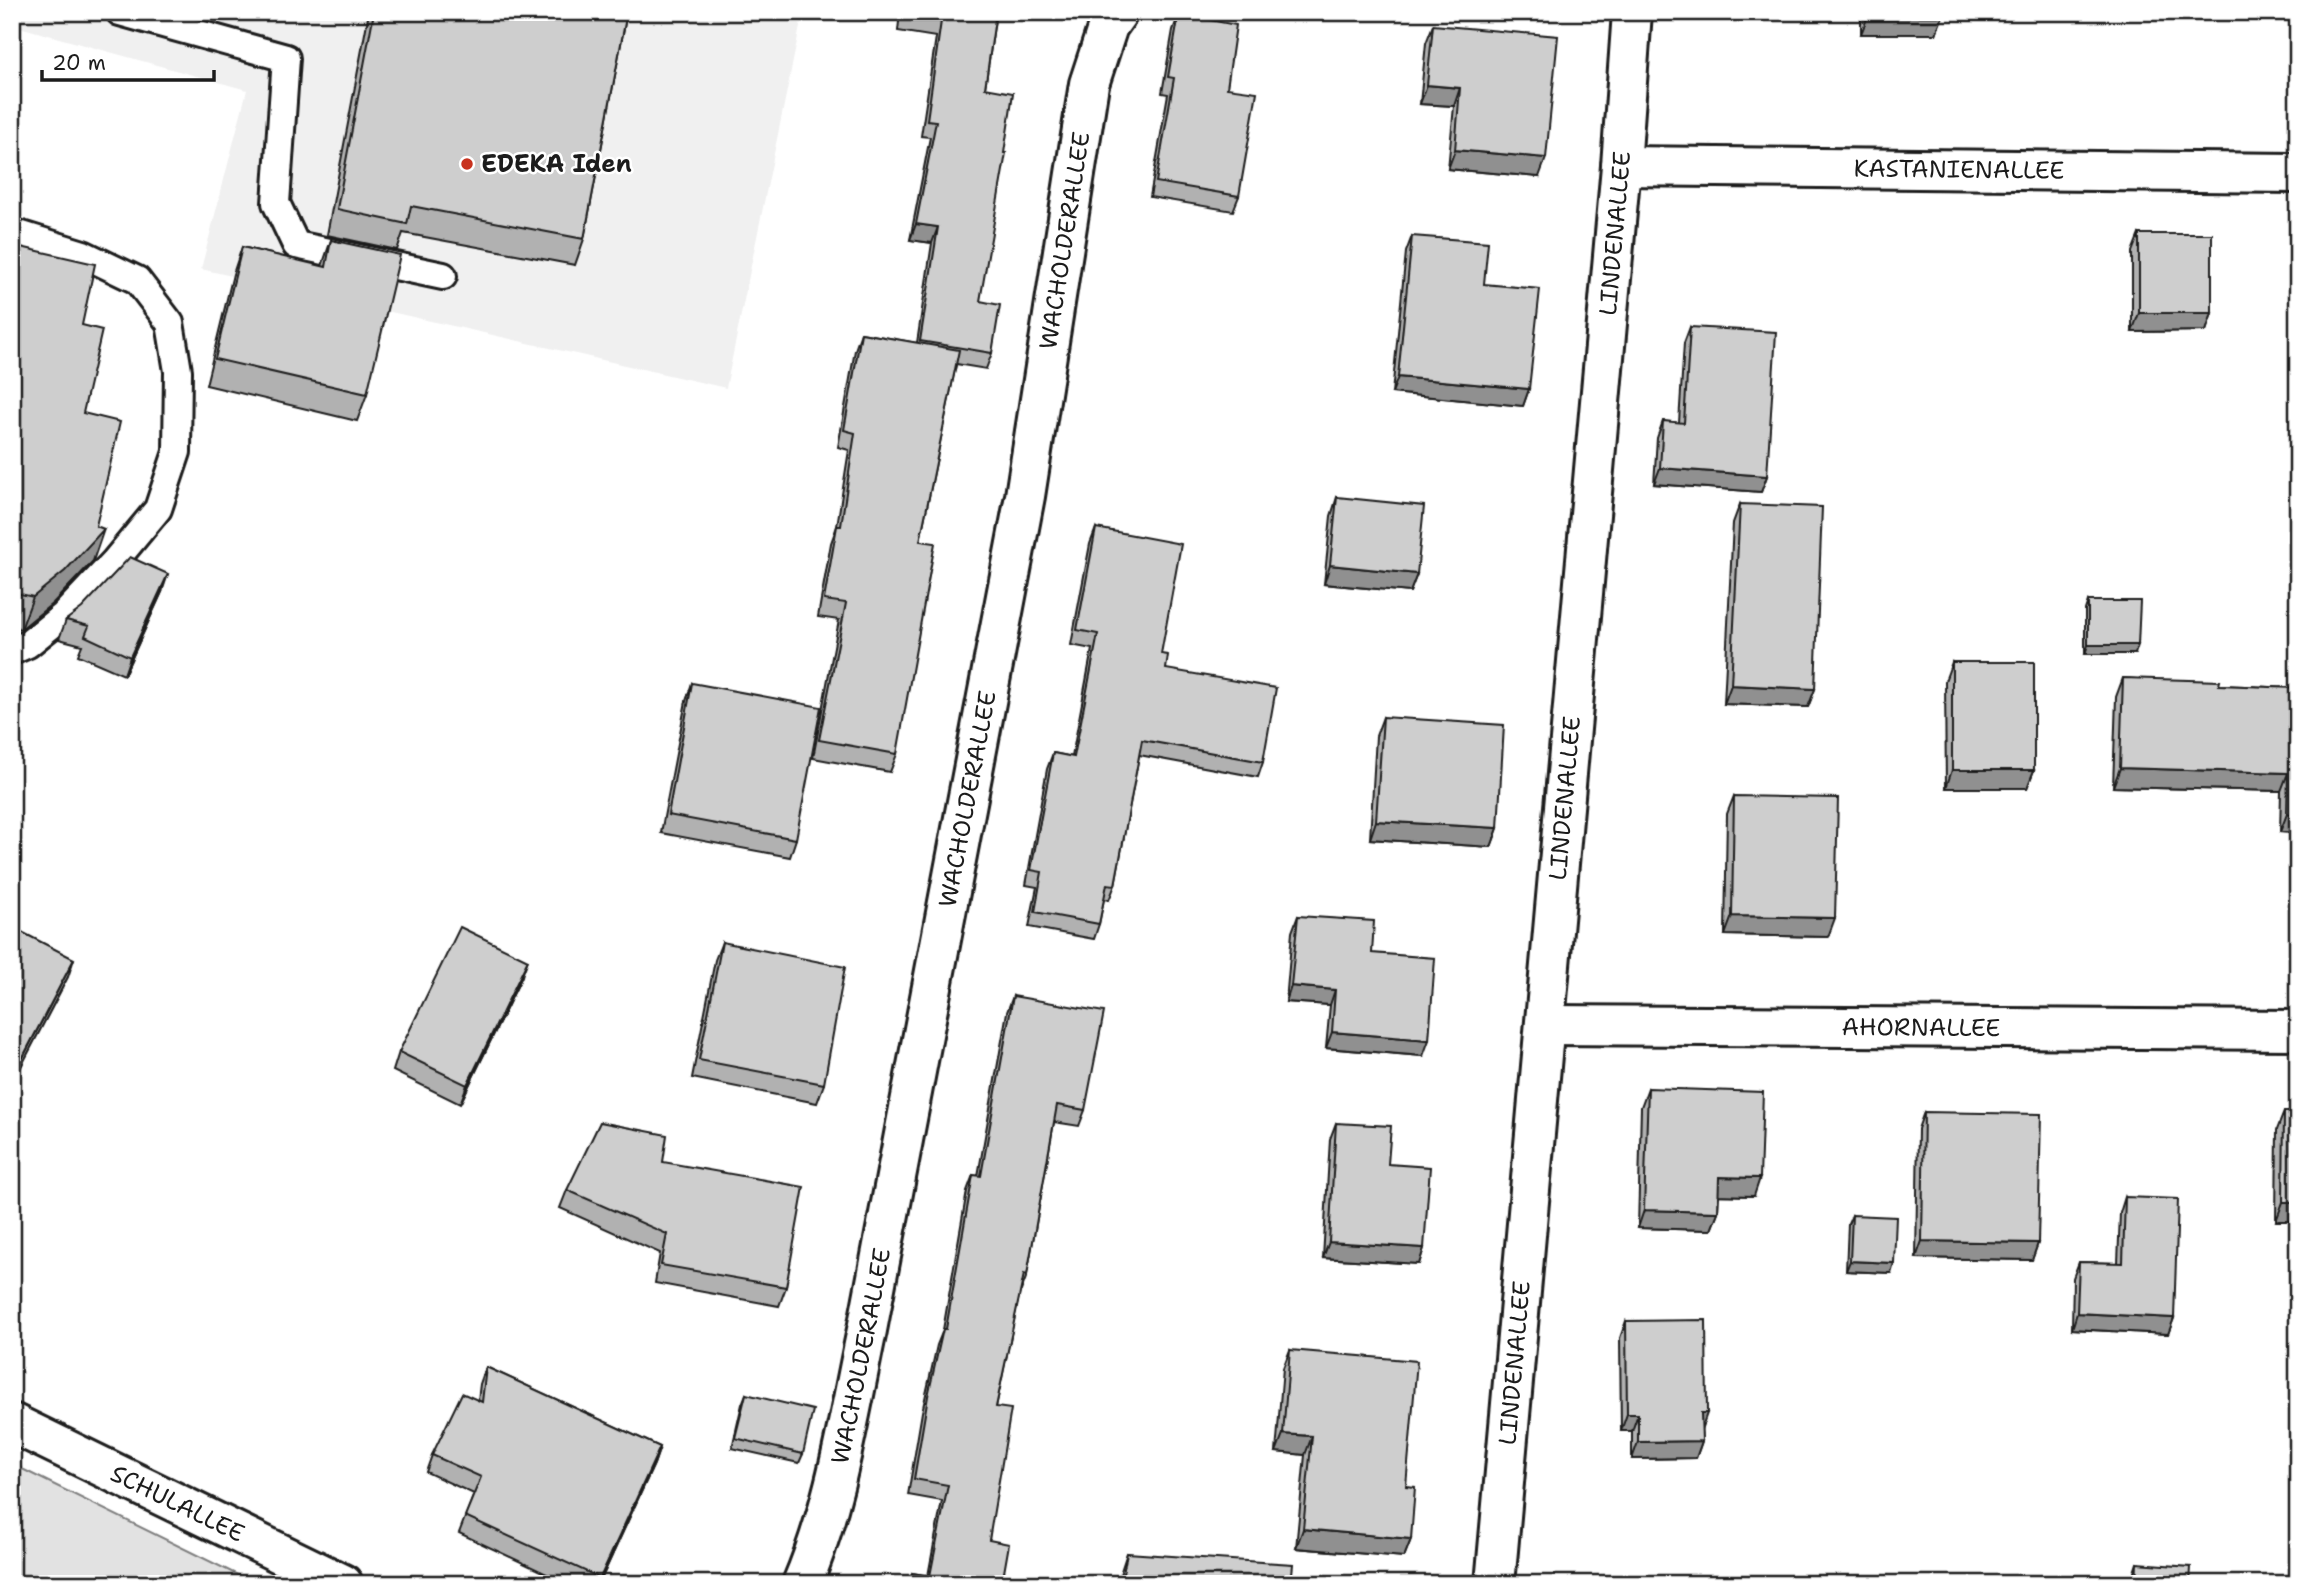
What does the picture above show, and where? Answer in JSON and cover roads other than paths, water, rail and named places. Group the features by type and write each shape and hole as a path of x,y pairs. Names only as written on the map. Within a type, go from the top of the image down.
{"street":[{"name":"WACHOLDERALLEE","path":"802,1584 816,1551 841,1457 867,1330 1025,496 1089,83 1108,26 1118,12"},
{"name":"LINDENALLEE","path":"1495,1584 1621,166 1632,12"},
{"name":"KASTANIENALLEE","path":"1621,166 2298,173"},
{"name":"AHORNALLEE","path":"1545,1025 2298,1030"},
{"name":"SCHULALLEE","path":"12,1423 343,1584"}],"lane":[{"path":"120,12 286,58 276,203 296,245 443,276"},
{"path":"12,232 83,254 137,281 170,323 178,371 177,452 158,509 114,562 64,615 28,644 12,651"}],"place":[{"name":"EDEKA Iden","path":"467,164"}]}
